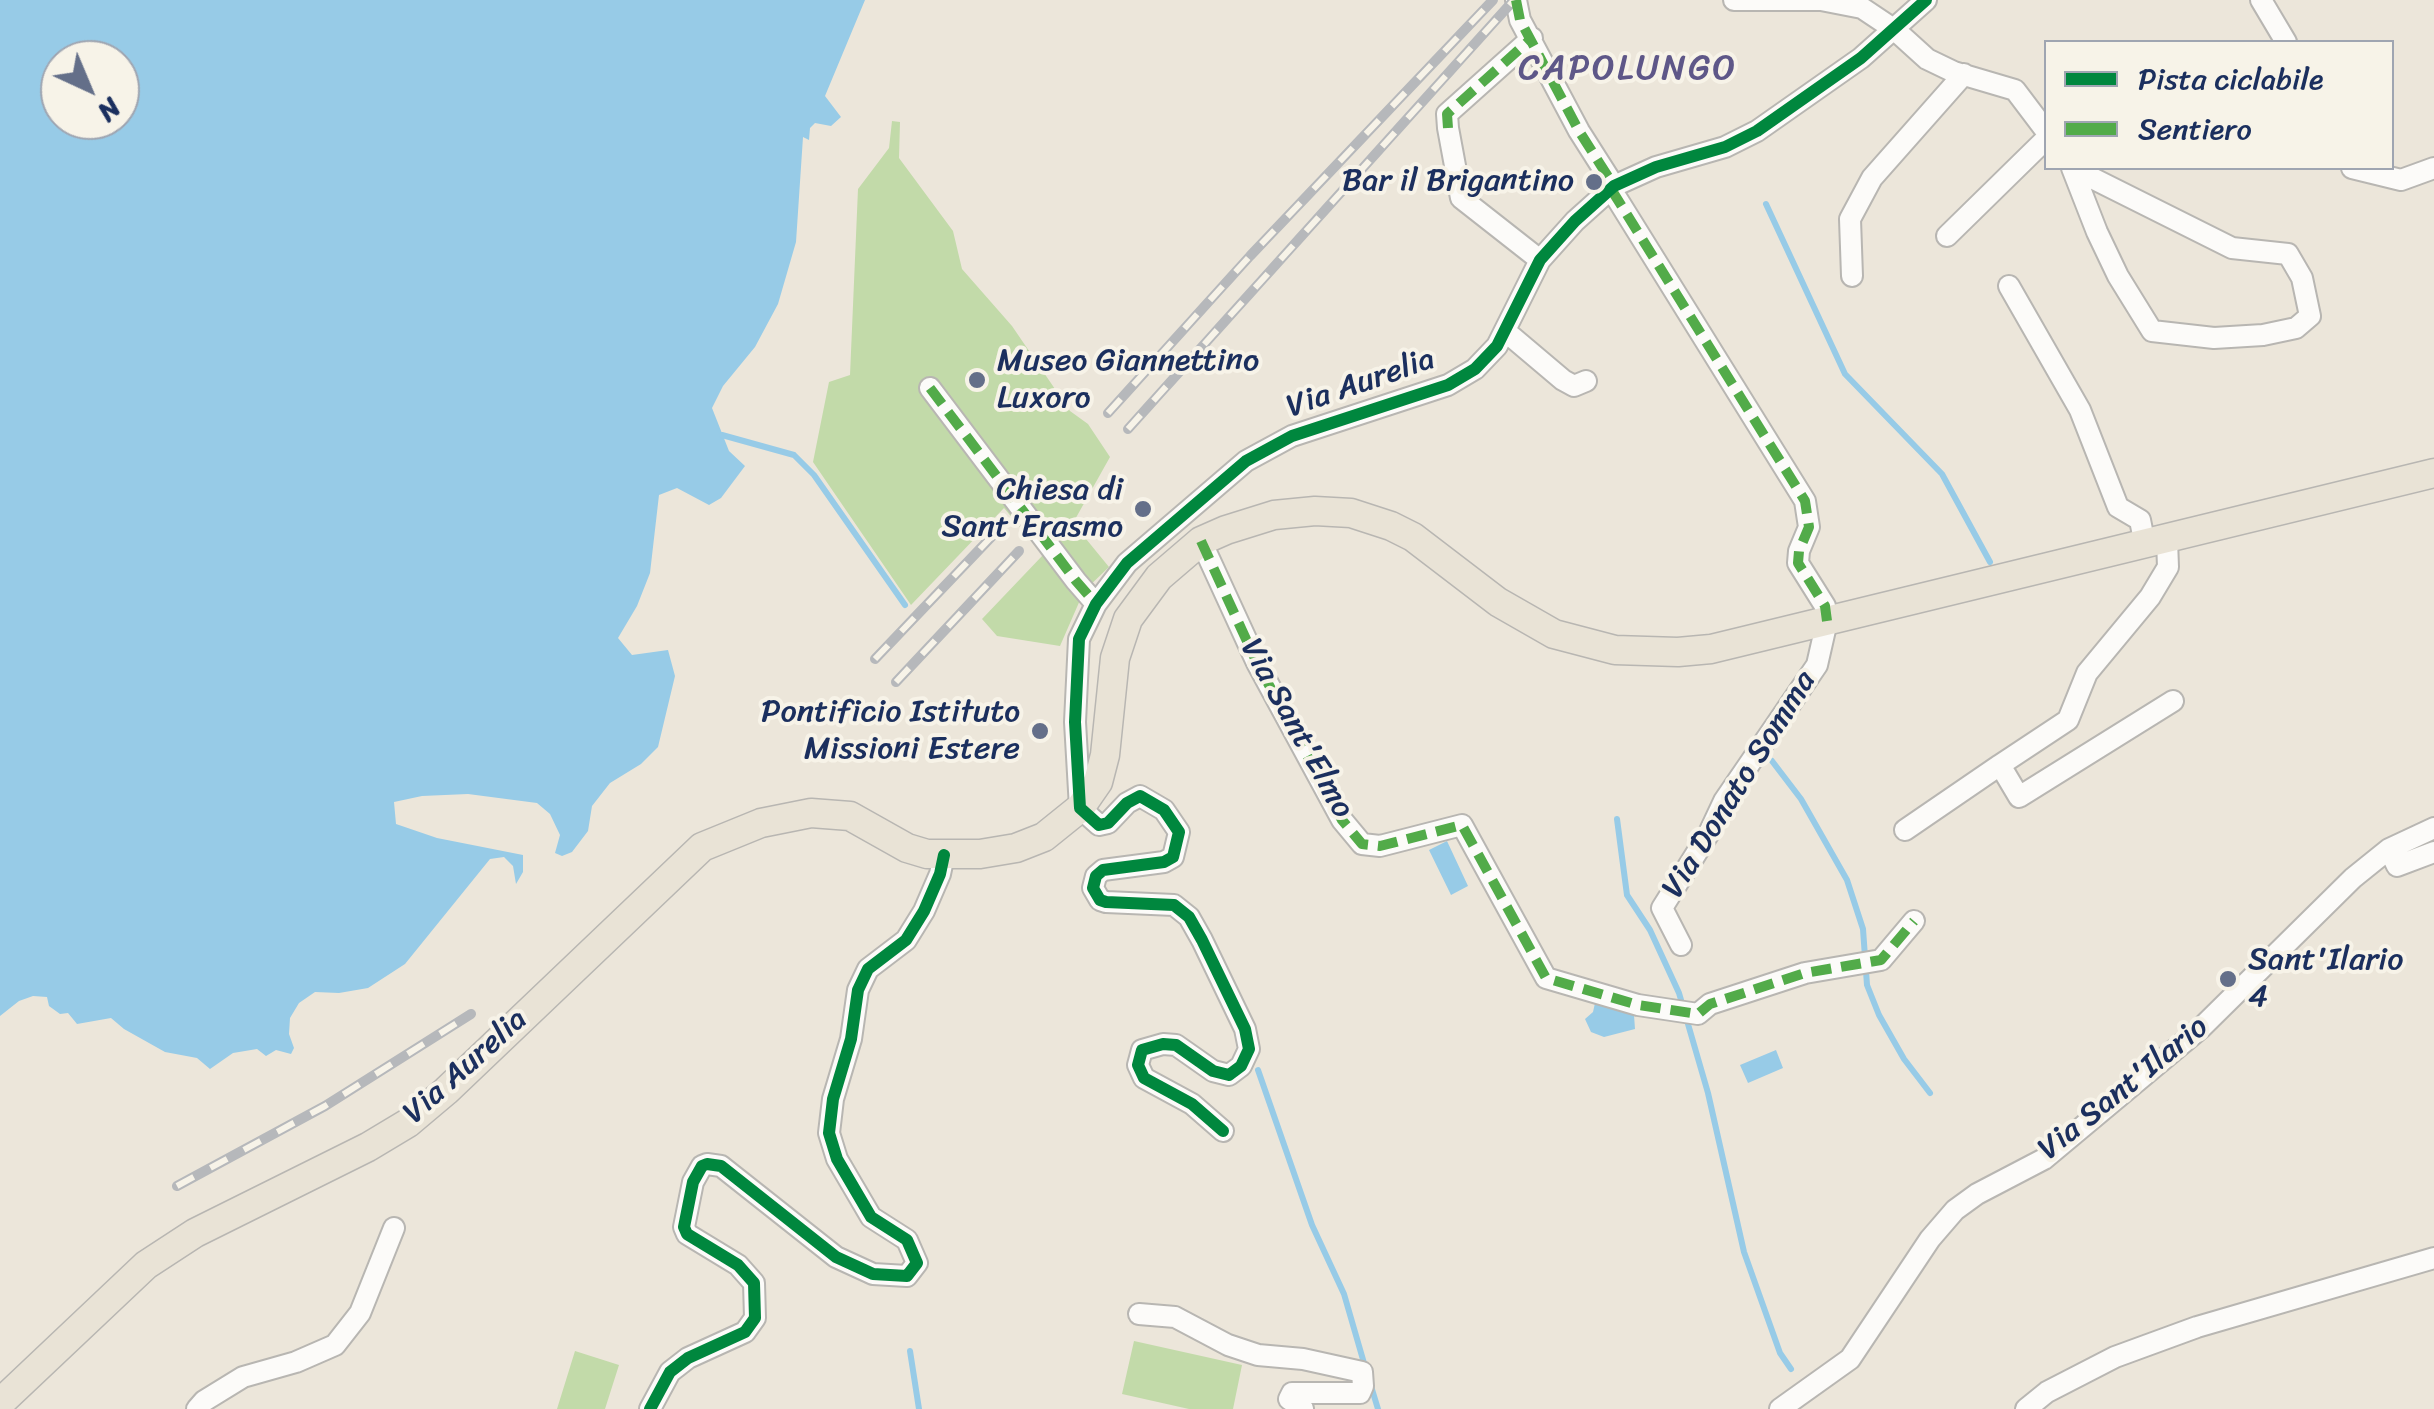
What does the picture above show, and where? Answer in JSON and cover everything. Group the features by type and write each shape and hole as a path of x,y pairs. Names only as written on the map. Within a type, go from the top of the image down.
{"main road":[{"name":"Via Donato Somma","path":"1080,808 1098,782 1106,756 1115,658 1128,619 1159,578 1201,541 1274,515 1350,513 1391,526 1413,537 1498,602 1541,627 1615,650 1712,649 2434,473"},
{"name":"Via Aurelia","path":"3,1396 146,1265 196,1234 368,1148 408,1123 666,878 714,840 761,823 811,813 830,814 850,816 907,848 944,855 1016,848 1044,837 1080,808"}],"street":[{"path":"1516,0 1520,20 1579,131 1805,501 1808,526 1798,563 1825,606 1827,621"},
{"path":"1734,0 1821,0 1862,8 1895,30 1927,59 2015,90 2044,129"},
{"name":"Via Aurelia","path":"1080,808 1075,722 1079,639 1096,604 1127,562 1246,461 1292,436 1448,385 1475,369 1505,331 1540,260 1612,188 1656,167 1724,148 1756,130 1861,58 1926,0"},
{"path":"2262,0 2285,40"},
{"path":"1532,38 1448,114 1448,128 1462,198 1540,260"},
{"path":"1852,276 1850,219 1872,178 1964,74"},
{"path":"1946,236 2044,141"},
{"path":"2360,170 2402,180 2434,168"},
{"path":"2074,170 2104,246 2142,320 2152,331 2214,338 2262,336 2296,328 2310,316 2302,278 2288,254 2232,248 2077,170"},
{"path":"1905,830 2068,720 2087,672 2150,596 2168,566 2140,520 2118,507 2080,410 2009,286"},
{"path":"1505,331 1563,380 1574,386 1586,381"},
{"path":"930,388 1096,604"},
{"name":"Via Sant'Elmo","path":"1201,541 1257,663 1342,820 1362,844 1380,846 1462,825 1546,978 1638,1005 1698,1014 1710,1004 1805,973 1881,960 1914,921"},
{"name":"Via Donato Somma","path":"1681,944 1662,908 1709,833 1724,801 1817,665 1827,621"},
{"path":"2000,765 2019,796 2173,700"},
{"path":"1080,808 1099,824 1108,822 1127,802 1140,796 1164,810 1180,832 1173,857 1164,862 1103,870 1096,876 1094,888 1100,900 1106,902 1174,905 1189,917 1202,940 1245,1029 1249,1049 1241,1066 1229,1075 1213,1071 1176,1045 1163,1044 1142,1050 1138,1065 1144,1078 1192,1104 1224,1132"},
{"name":"Via Sant'Ilario","path":"1780,1409 1850,1358 1930,1239 1955,1210 2044,1158 2202,1027 2353,878 2388,849 2434,828"},
{"path":"2388,849 2397,866 2434,852"},
{"path":"650,1409 670,1372 688,1358 745,1332 756,1318 754,1283 738,1265 687,1234 684,1227 692,1182 702,1166 720,1166 836,1257 873,1274 907,1276 917,1262 906,1240 871,1217 842,1170 829,1133 833,1099 852,1039 858,990 868,969 906,940 924,911 944,855"},
{"path":"197,1409 242,1377 296,1362 335,1345 360,1314 394,1228"},
{"path":"2026,1409 2047,1392 2115,1357 2197,1326 2434,1258"},
{"path":"1138,1314 1175,1317 1258,1356 1304,1359 1362,1372 1360,1393 1292,1393 1292,1404 1303,1409"}],"green space":[{"path":"892,121 900,122 899,158 953,231 962,269 1012,326 1070,411 1088,424 1110,457 1073,523 1109,567 1084,591 1060,646 997,636 982,619 1043,555 1004,508 911,605 813,462 829,382 850,375 858,189 889,148"},
{"path":"1134,1341 1242,1365 1233,1409 1189,1409 1122,1394"},
{"path":"575,1351 619,1365 605,1409 557,1409"}],"water":[{"path":"0,0 865,0 825,96 841,117 831,126 815,123 810,128 809,140 803,137 796,242 778,304 755,347 723,386 712,408 729,451 745,466 721,498 709,505 677,488 659,495 650,573 618,638 632,655 668,650 675,676 658,747 641,764 610,783 592,806 588,831 572,852 562,856 555,853 560,835 550,814 537,803 468,794 394,802 396,824 437,838 523,855 523,872 516,884 513,866 504,857 490,859 405,964 368,988 315,992 299,1003 290,1018 289,1034 294,1048 291,1054 276,1050 266,1056 257,1049 233,1053 210,1069 197,1058 165,1052 111,1018 77,1024 68,1013 60,1014 49,1006 47,997 19,1001 0,1016"},
{"path":"1447,841 1468,886 1451,895 1429,850"},
{"path":"1595,1003 1634,1015 1635,1029 1604,1037 1591,1032 1585,1019 1593,1012"},
{"path":"1776,1050 1783,1068 1748,1083 1740,1065"}],"waterway":[{"path":"1766,204 1845,374 1942,474 1990,562"},
{"path":"722,435 794,455 814,475 905,605"},
{"path":"1772,761 1801,799 1847,880 1863,929 1867,985 1904,1059 1930,1093"},
{"path":"1617,819 1627,895 1650,930 1679,993 1708,1093 1744,1252 1780,1353 1791,1369"},
{"path":"1258,1070 1312,1225 1344,1294 1366,1370"},
{"path":"910,1351 919,1409"},
{"path":"1371,1386 1378,1409"}],"railway":[{"path":"1108,413 1250,256 1493,0"},
{"path":"1128,429 1514,0"},
{"path":"875,659 998,530"},
{"path":"896,682 1019,551"},
{"path":"177,1186 325,1106 471,1014"}],"marked path":[{"path":"1516,0 1520,20 1579,131 1614,186"},
{"path":"1448,128 1447,114 1532,38"},
{"path":"1611,189 1805,501 1809,527 1798,563 1825,606 1827,621"},
{"path":"930,388 1096,604"},
{"path":"1201,541 1257,663 1342,820 1362,844 1380,846 1462,825 1546,978 1638,1005 1698,1014 1710,1004 1805,973 1881,960 1914,921"}],"cycle path":[{"path":"1223,1131 1192,1104 1144,1078 1138,1065 1142,1050 1163,1044 1176,1045 1213,1071 1229,1075 1241,1066 1249,1049 1245,1029 1202,940 1189,917 1174,905 1106,902 1100,900 1093,888 1096,876 1103,870 1164,862 1173,857 1179,832 1164,810 1140,796 1127,803 1108,823 1099,825 1080,808 1075,722 1079,639 1096,604 1127,563 1246,461 1292,436 1448,385 1475,369 1497,346 1540,260 1614,186 1656,167 1725,147 1757,131 1861,58 1926,0"},
{"path":"650,1409 670,1372 688,1358 745,1332 755,1318 754,1283 738,1265 687,1234 684,1227 693,1182 702,1166 721,1166 836,1257 873,1274 907,1276 917,1263 907,1240 871,1217 837,1159 829,1133 858,990 868,969 906,940 924,911 944,855"}],"place":[{"name":"Bar il Brigantino","path":"1594,182"},
{"name":"Museo Giannettino Luxoro","path":"977,380"},
{"name":"Chiesa di Sant'Erasmo","path":"1143,509"},
{"name":"Pontificio Istituto Missioni Estere","path":"1040,731"},
{"name":"Sant'Ilario 4","path":"2228,979"}],"district":[{"name":"CAPOLUNGO","path":"1628,70"}]}
